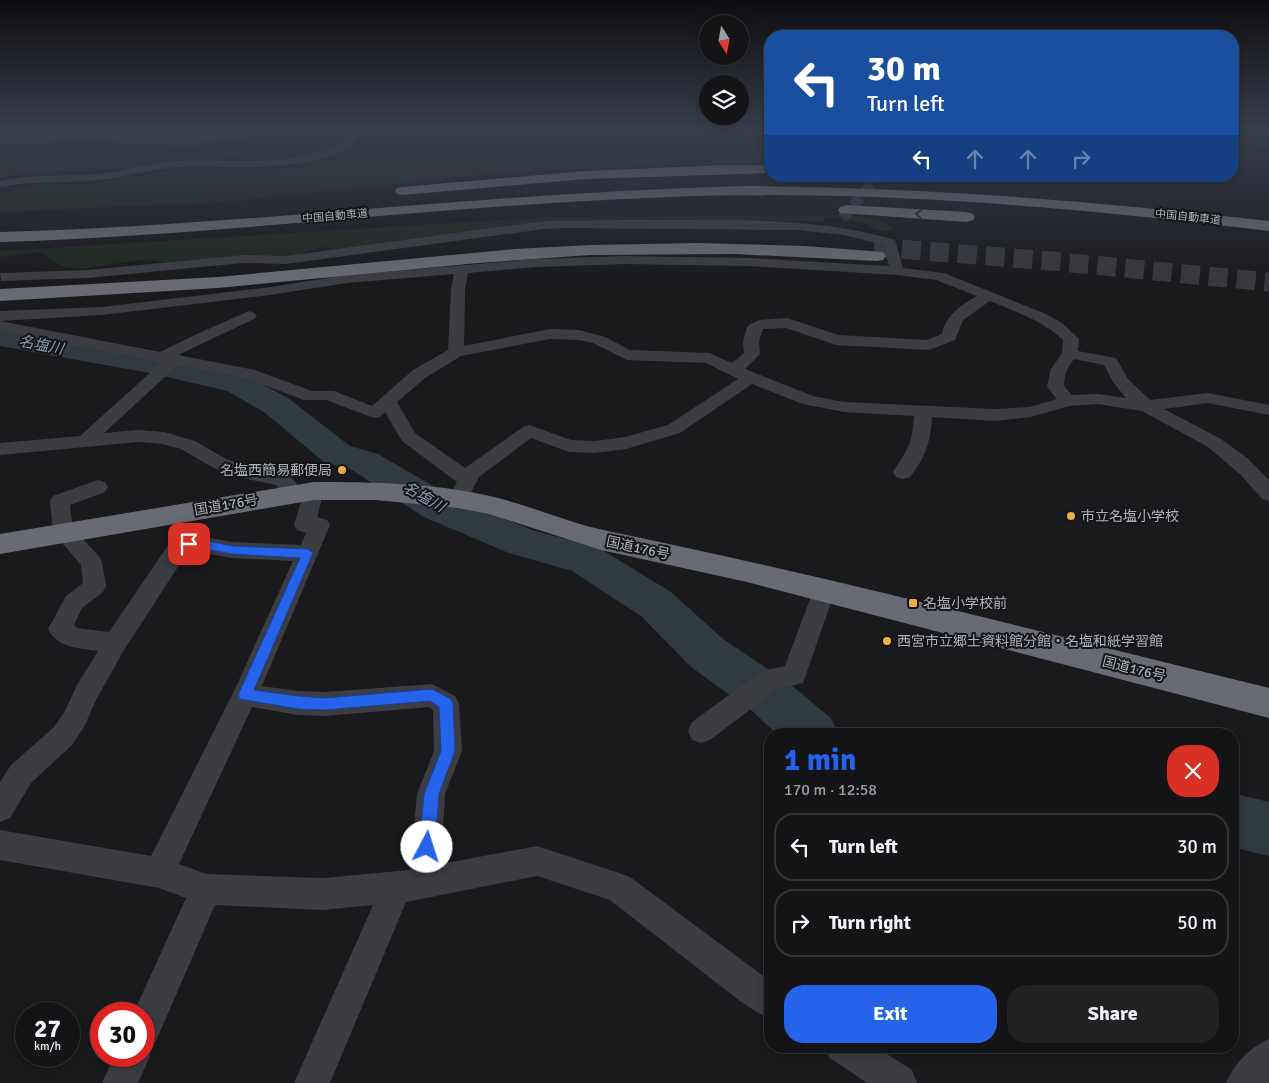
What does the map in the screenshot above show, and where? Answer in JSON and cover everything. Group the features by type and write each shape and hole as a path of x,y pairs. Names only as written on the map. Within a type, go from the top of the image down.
{"highway":[{"path":"386,193 522,180"},
{"name":"中国自動車道","path":"0,225 110,222 590,185 764,181"},
{"name":"中国自動車道","path":"842,182 960,187 1116,199 1269,216"},
{"name":"中国自動車道","path":"0,238 188,228 589,195 751,190 849,191 963,196 1126,210 1269,226"},
{"path":"0,238 189,233 526,212 653,208"},
{"path":"826,209 967,216"},
{"path":"110,222 224,211"},
{"path":"0,294 181,285 589,250 706,248 875,251 703,240 586,242 474,249 249,270 150,277 71,281 1,280"},
{"name":"国道176号","path":"0,544 304,492 463,490 491,506 601,540 747,571 1269,703"}],"street":[{"path":"0,184 30,180"},
{"path":"1,280 88,274 243,259 286,260 544,226 572,224 838,224 890,243 897,271"},
{"path":"0,316 102,310 270,291 347,279 479,267 624,260 749,262 897,271 939,276 1041,317 1057,326 1071,339 1070,354 1060,364 1055,378 1055,387 1068,401"},
{"path":"479,267 488,273 500,274 588,273"},
{"path":"456,352 458,289 462,269"},
{"path":"388,401 408,437 463,490 472,473 529,431 569,446 595,447 626,443 674,429 742,374 752,354 751,341 755,327 760,325 787,323 836,340 929,346 949,337 951,325 958,316 970,306 989,296"},
{"path":"86,440 168,358 204,336 249,316"},
{"path":"0,326 249,374 310,396 328,395 374,413 419,374 456,352 550,334 579,335 599,340 627,355 710,358 742,374 809,400 844,407 1004,414 1031,412 1068,401 1098,399 1146,406 1208,398 1269,410"},
{"path":"1070,354 1110,361 1115,375 1130,394 1161,416 1206,436 1238,461 1269,494"},
{"path":"903,472 916,457 922,437 923,411"},
{"path":"0,449 138,436 164,438 188,445 220,463 240,471 282,480 304,492 304,525 320,525 245,695 159,873"},
{"path":"98,487 60,501 63,532 91,562 95,586 74,602 60,629 72,637 115,643"},
{"path":"0,808 21,774 63,736 75,719 86,693 115,643 177,550 189,544 199,544 232,550 308,553"},
{"path":"701,730 771,679 794,675 824,590"},
{"path":"245,695 298,703 325,704 432,695 446,704 448,751 431,794 410,885 312,1083"},
{"path":"0,845 159,873 206,889 323,894 410,885 537,861 619,888 764,997"},
{"path":"155,1004 206,889"},
{"path":"853,1053 899,1083"},
{"path":"1244,1083 1269,1057"},
{"path":"120,1083 127,1067"}],"shaded area":[{"path":"117,180 439,180 224,202 0,212 0,194 38,185 91,184"},
{"path":"851,215 878,219 895,229 878,231 863,222 830,217 819,222 761,220 561,221 341,251 323,247 293,256 213,258 163,262 145,259 83,269 62,267 40,253 0,257 0,251 534,218"}],"waterway":[{"name":"名塩川","path":"0,337 155,365 238,384 276,405 337,454 365,462 438,507 523,542 585,559 656,604 707,653 769,696 806,728"},
{"name":"名塩川","path":"1239,822 1269,829"}],"tunnel":[{"path":"842,218 874,182"},
{"path":"874,247 1051,261 1269,282"}],"place":[{"name":"名塩西簡易郵便局","path":"342,470"},
{"name":"市立名塩小学校","path":"1071,516"},
{"name":"名塩小学校前","path":"913,603"},
{"name":"西宮市立郷土資料館分館・名塩和紙学習館","path":"887,641"}],"route":[{"path":"189,544 266,553 308,553 245,695 298,703 325,704 432,695 446,704 448,751 431,794 427,847"}]}
